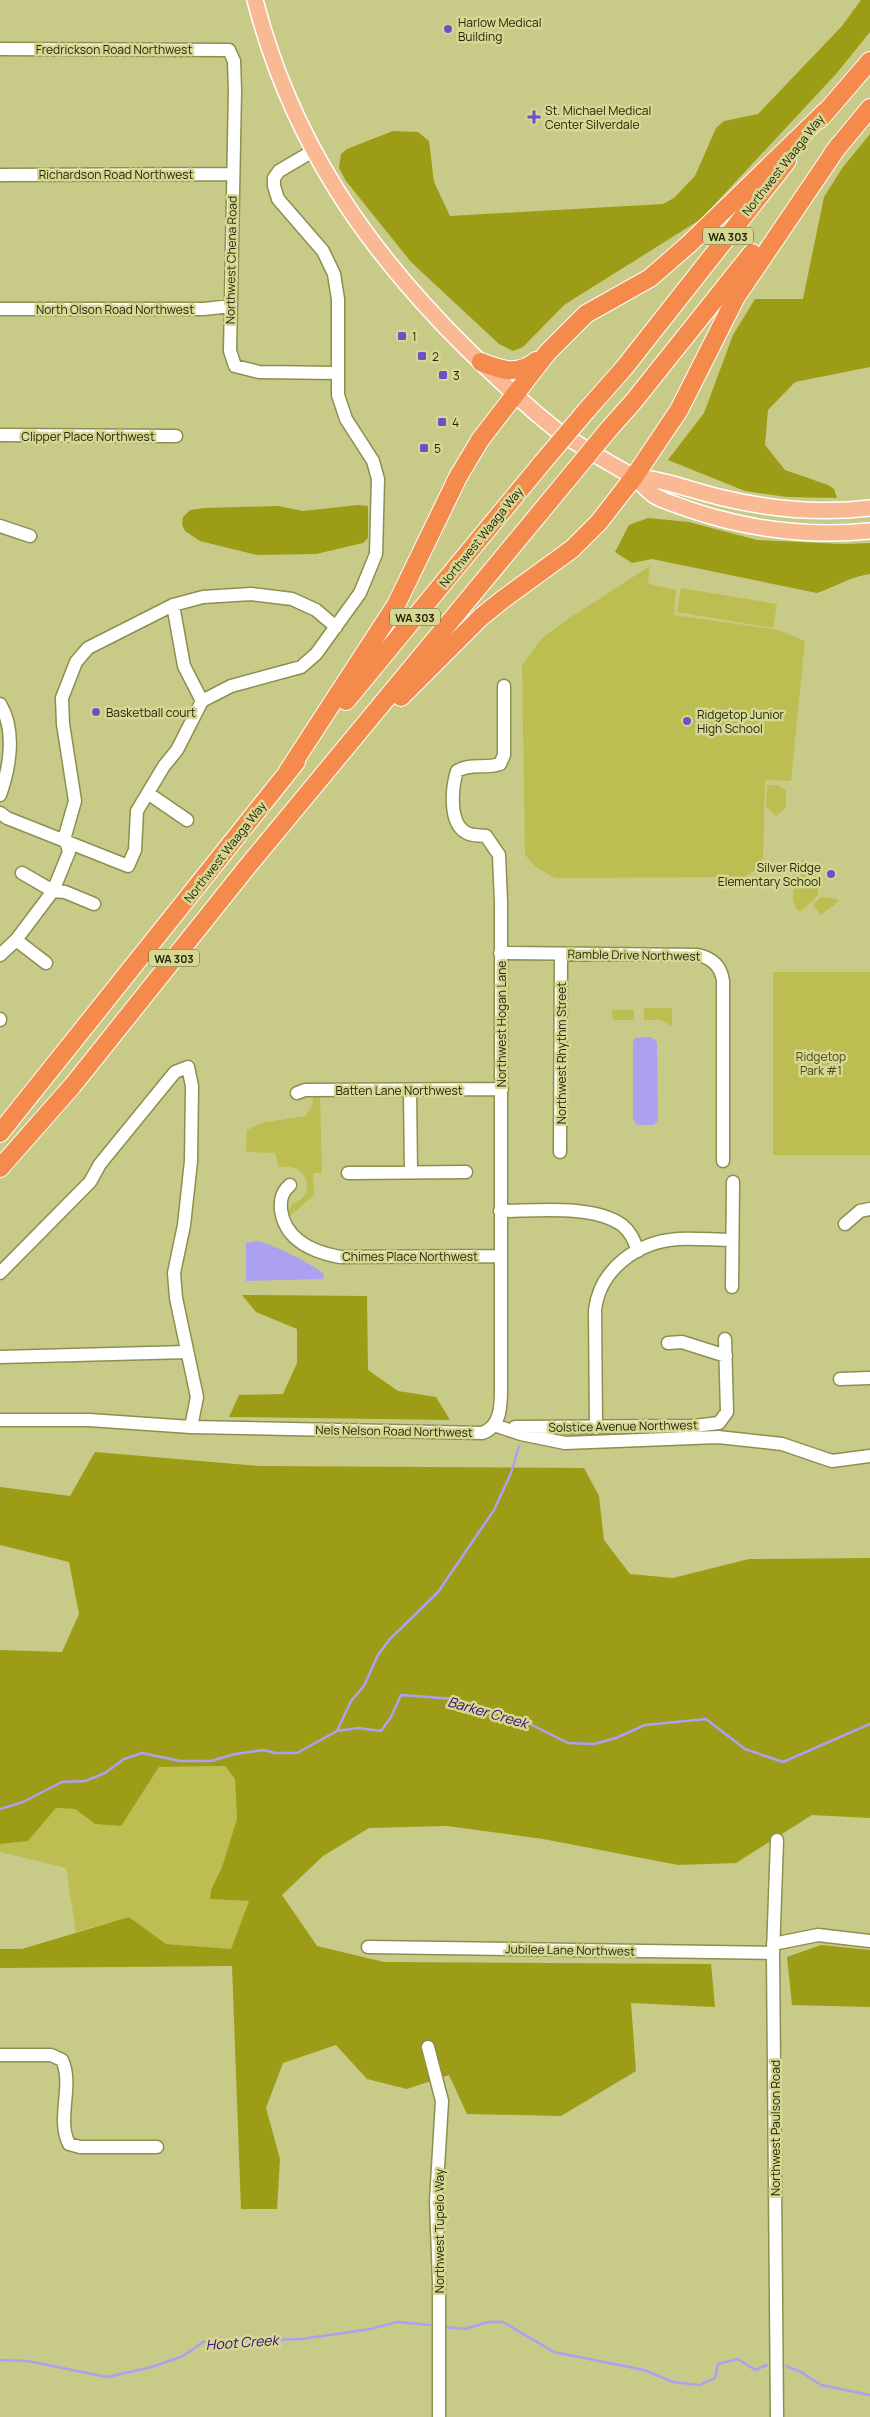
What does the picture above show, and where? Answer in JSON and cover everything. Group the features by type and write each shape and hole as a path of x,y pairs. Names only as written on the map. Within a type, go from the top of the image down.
{"highway":[{"name":"Northwest Waaga Way","path":"0,1133 288,771 542,463 624,368 826,111 870,60"},
{"name":"WA 303","path":"0,1168 73,1085 248,867 645,386 870,108"},
{"path":"288,771 385,624 458,477 480,440 547,353 586,314 650,278 689,244 826,111"},
{"path":"348,747 488,612 578,544 599,522 634,477 679,410 736,297 840,145"},
{"path":"481,362 514,372 530,366 547,353"}],"main road":[{"path":"255,0 285,92 313,150 359,226 423,305 513,395 584,448 634,477 656,497 704,514 759,528 817,533 870,531"},
{"path":"634,477 655,478 720,497 800,511 842,512 870,508"}],"street":[{"name":"Fredrickson Road Northwest","path":"0,49 229,50"},
{"name":"Northwest Chena Road","path":"229,50 234,60 230,351 235,366 259,372 338,373"},
{"path":"0,813 7,818 68,844 128,866 135,850 137,811 149,794 164,766 177,750 202,701 230,686 301,667 316,654 360,593 376,554 378,479 373,461 346,419 338,395 338,299 334,274 322,251 278,199 274,186 274,178 279,171 313,150"},
{"name":"Richardson Road Northwest","path":"0,175 232,174"},
{"name":"North Olson Road Northwest","path":"0,309 204,308 230,306"},
{"name":"Clipper Place Northwest","path":"0,436 176,436"},
{"path":"0,526 30,536"},
{"path":"1,952 16,940 53,890 69,852 65,836 76,801 63,724 62,698 76,662 88,648 173,605 204,597 251,594 292,599 316,610 336,627"},
{"path":"173,605 184,666 202,701"},
{"name":"Northwest Hogan Lane","path":"497,1426 501,1403 500,1211 502,1089 499,855 486,836 467,834 459,827 454,816 454,797 457,770 465,766 493,766 500,764 504,755 504,686"},
{"path":"0,704 7,716 10,749 5,781 0,795"},
{"path":"149,794 187,820"},
{"path":"22,873 53,890 66,892 94,904"},
{"path":"16,940 46,963"},
{"name":"Ramble Drive Northwest","path":"500,953 698,954 709,957 722,973 723,981 723,1162"},
{"name":"Northwest Rhythm Street","path":"560,1152 561,954"},
{"path":"0,1273 90,1182 100,1164 175,1072 188,1068 192,1086 191,1161 184,1225 174,1273 176,1298 197,1397 190,1427"},
{"name":"Batten Lane Northwest","path":"297,1094 305,1090 502,1089"},
{"path":"410,1090 411,1172"},
{"path":"348,1173 466,1172"},
{"path":"732,1286 733,1182"},
{"name":"Chimes Place Northwest","path":"290,1186 282,1195 281,1202 285,1227 302,1243 321,1253 340,1257 500,1256"},
{"path":"845,1224 860,1211 870,1209"},
{"path":"500,1211 598,1214 622,1225 631,1234 638,1251"},
{"path":"596,1428 595,1310 597,1296 612,1270 651,1244 678,1239 732,1240"},
{"name":"Solstice Avenue Northwest","path":"497,1426 596,1428 694,1426 720,1423 727,1412 725,1339"},
{"path":"668,1344 682,1342 726,1356"},
{"path":"0,1357 187,1352"},
{"path":"840,1379 870,1378"},
{"name":"Nels Nelson Road Northwest","path":"0,1420 89,1420 190,1427 482,1433 497,1426"},
{"path":"497,1426 565,1444 718,1437 782,1444 832,1461 870,1456"},
{"name":"Northwest Paulson Road","path":"777,1840 773,1949 777,2417"},
{"name":"Jubilee Lane Northwest","path":"368,1947 773,1949 818,1935 870,1941"},
{"name":"Northwest Tupelo Way","path":"428,2047 442,2101 436,2201 439,2282 438,2417"},
{"path":"0,2055 51,2055 62,2060 66,2072 66,2133 69,2144 80,2147 157,2147"}],"green space":[{"path":"650,566 648,584 676,590 674,615 779,630 805,641 791,781 765,780 763,858 757,869 744,877 555,878 536,867 525,855 522,665 542,638"},
{"path":"681,588 777,604 773,628 677,612"},
{"path":"767,785 777,785 786,791 786,808 776,816 766,807"},
{"path":"803,859 819,880 818,895 802,911 797,910 793,900 795,866"},
{"path":"821,897 837,899 839,901 821,915 813,905"},
{"name":"Ridgetop Park #1","path":"773,972 870,972 870,1155 773,1155"},
{"path":"644,1008 672,1008 672,1027 661,1020 644,1020"},
{"path":"612,1010 634,1010 634,1020 613,1020"},
{"path":"314,1095 320,1095 322,1173 313,1173 314,1195 290,1216 289,1210 292,1204 300,1200 305,1194 307,1187 303,1174 297,1169 289,1167 279,1168 275,1153 246,1152 247,1130 262,1123 305,1116 311,1108"},
{"path":"225,1766 235,1779 237,1819 222,1867 211,1890 210,1899 249,1901 231,1949 166,1944 129,1917 76,1932 66,1868 0,1852 0,1844 28,1841 55,1808 75,1809 95,1824 137,1801 159,1767"}],"shaded area":[{"path":"861,0 870,0 870,32 836,74 701,219 564,305 523,347 513,351 499,344 411,262 346,181 339,168 341,154 347,149 393,131 418,132 429,141 434,182 450,216 663,204 674,198 695,176 716,128 724,121 758,114 842,26"},
{"path":"870,134 870,367 795,382 768,410 765,445 785,470 828,485 834,489 837,498 787,497 745,491 668,460 704,413 733,335 755,299 803,299 824,197 843,167"},
{"path":"358,505 368,506 368,538 363,543 316,554 257,555 200,541 185,531 182,525 183,517 190,510 205,508 278,506 303,511"},
{"path":"648,518 689,522 757,540 842,544 870,543 870,574 850,579 817,593 652,559 632,563 615,552 629,525"},
{"path":"650,1037 656,1040 657,1044 658,1120 654,1125 637,1125 633,1119 633,1043 635,1038"},
{"path":"258,1241 304,1261 321,1272 324,1275 323,1279 246,1281 246,1243"},
{"path":"242,1295 367,1296 368,1370 398,1391 436,1397 450,1420 229,1417 239,1395 283,1394 297,1363 297,1329 256,1312"},
{"path":"95,1452 260,1466 584,1468 599,1496 604,1540 630,1574 673,1578 749,1559 870,1558 870,1818 812,1815 736,1863 678,1865 543,1839 447,1826 369,1828 323,1856 282,1895 317,1946 384,1962 711,1964 715,2007 631,2003 636,2071 561,2116 467,2114 449,2075 407,2089 367,2079 336,2045 283,2063 266,2108 280,2159 277,2209 241,2209 232,1966 0,1968 0,1949 22,1949 129,1917 166,1944 231,1949 249,1901 210,1899 211,1890 222,1867 237,1819 235,1779 225,1766 159,1767 121,1826 95,1824 75,1809 56,1808 28,1841 0,1844 0,1650 62,1652 79,1614 69,1562 0,1545 0,1487 70,1496"},
{"path":"821,1945 870,1950 870,2007 792,2005 787,1957"}],"waterway":[{"path":"337,1731 351,1701 364,1686 378,1655 389,1640 438,1592 494,1510 511,1473 519,1446"},
{"name":"Barker Creek","path":"0,1809 23,1802 62,1782 85,1781 105,1773 124,1759 142,1753 180,1761 211,1761 235,1754 264,1750 275,1753 297,1753 337,1731 358,1728 381,1731 391,1717 401,1695 454,1699 522,1720 568,1743 594,1744 616,1738 645,1725 706,1719 745,1749 783,1762 870,1724"},
{"name":"Hoot Creek","path":"0,2360 28,2361 107,2377 152,2367 183,2356 203,2342 302,2339 371,2329 397,2322 430,2325"},
{"name":"Hoot Creek","path":"445,2327 465,2329 488,2322 503,2322 554,2352 644,2370 673,2382 700,2385 715,2378 718,2364 738,2359 755,2370 767,2365"},
{"name":"Hoot Creek","path":"786,2366 801,2372 821,2385 870,2395"}],"place":[{"name":"Harlow Medical Building","path":"448,29"},
{"name":"St. Michael Medical Center Silverdale","path":"534,117"},
{"name":"1","path":"402,336"},
{"name":"2","path":"422,356"},
{"name":"3","path":"443,375"},
{"name":"4","path":"442,422"},
{"name":"5","path":"424,448"},
{"name":"Basketball court","path":"96,712"},
{"name":"Ridgetop Junior High School","path":"687,721"},
{"name":"Silver Ridge Elementary School","path":"831,874"}]}
